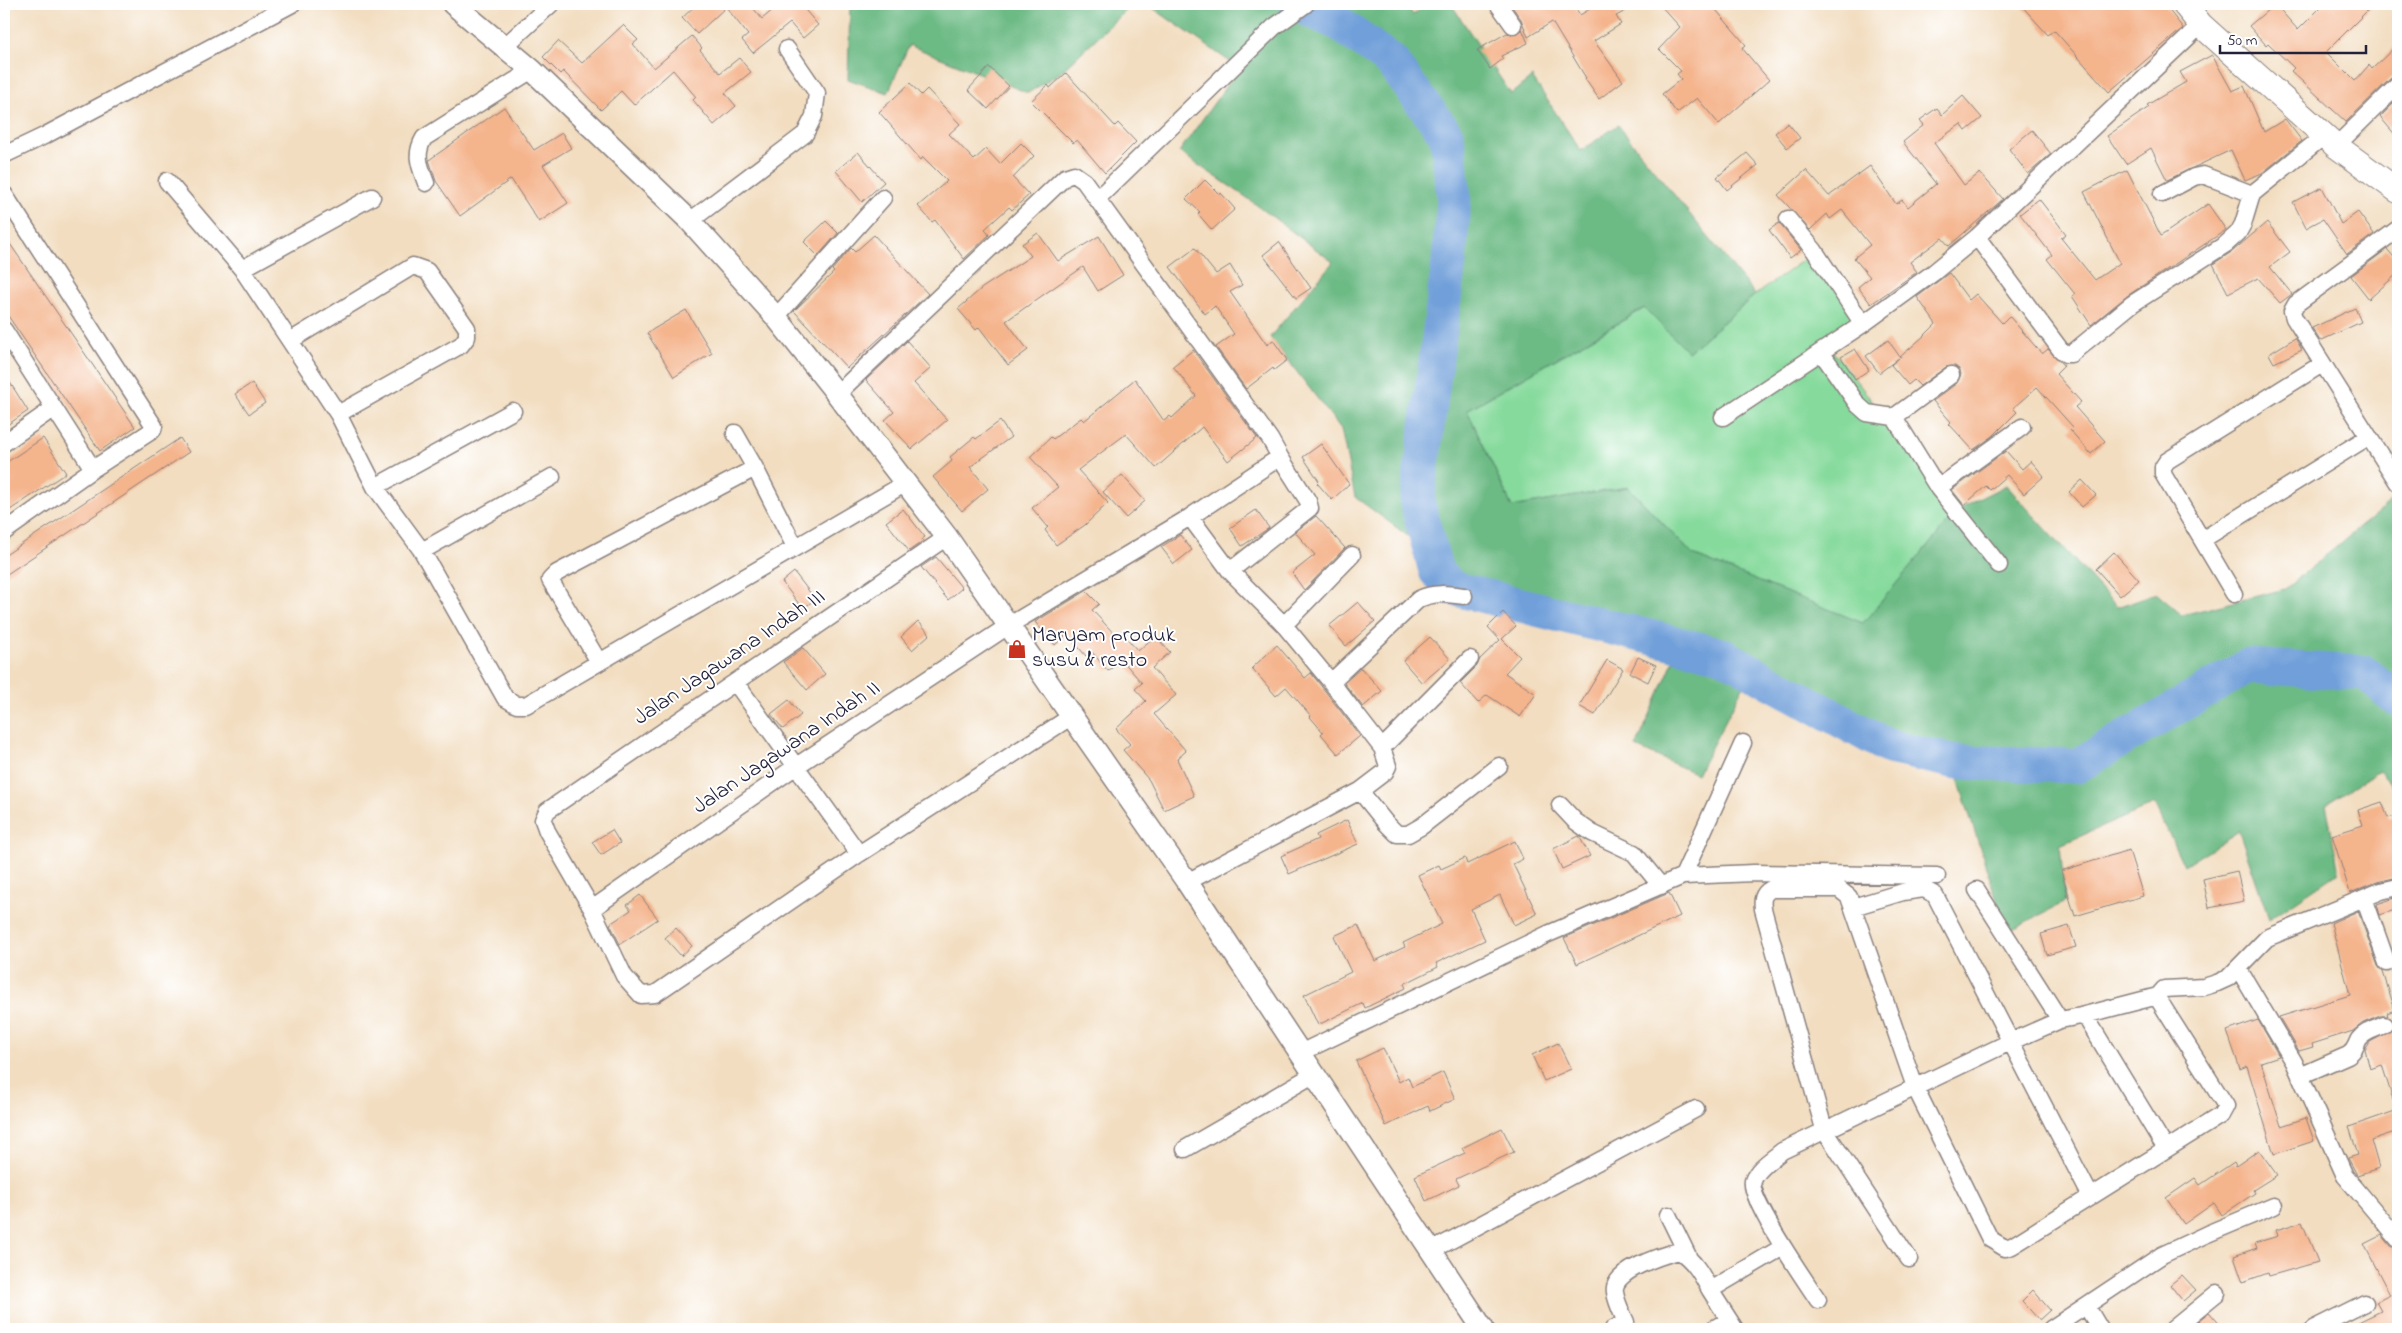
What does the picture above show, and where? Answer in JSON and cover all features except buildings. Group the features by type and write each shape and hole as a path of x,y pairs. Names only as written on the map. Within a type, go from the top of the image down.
{"main road":[{"path":"2184,4 2201,25 2330,140 2398,191"}],"street":[{"path":"4,155 44,136 292,4"},
{"path":"453,4 532,70 690,221 776,317 837,394 947,537 1187,882 1313,1075 1483,1329"},
{"path":"504,47 551,4"},
{"path":"1097,199 1274,26 1306,4"},
{"path":"1498,4 1513,25"},
{"path":"1723,416 1822,352 1933,273 1977,237 2201,25"},
{"path":"690,221 805,134 814,116 817,93 787,49"},
{"path":"426,183 419,164 418,149 424,138 532,70"},
{"path":"1977,237 2060,349 2066,354 2071,354 2132,304 2226,244 2238,233 2243,224 2252,194 2330,140 2398,85"},
{"path":"837,394 1065,177 1074,174 1079,176 1270,439 1308,501 1310,508 1230,571"},
{"path":"2162,194 2194,177 2203,175 2252,194"},
{"path":"167,181 242,270 290,341 338,414 375,487 422,551 505,698 517,705 526,706 598,662 906,483"},
{"path":"4,194 154,426 153,430 93,468 4,532"},
{"path":"242,270 372,196"},
{"path":"776,317 883,198"},
{"path":"1788,219 1814,250 1863,324"},
{"path":"2398,229 2296,304 2292,311 2294,318 2322,364 2398,483"},
{"path":"290,341 413,266 427,271 467,328 467,337 461,345 338,414"},
{"path":"6,338 93,468"},
{"path":"1822,352 1858,405 1868,413 1894,417 1950,375"},
{"path":"2234,594 2163,474 2163,467 2167,461 2322,364"},
{"path":"4,443 54,408"},
{"path":"375,487 513,411"},
{"path":"1894,417 1938,488 1999,565"},
{"path":"1938,488 2022,427"},
{"path":"735,432 795,547"},
{"path":"2202,540 2368,437"},
{"name":"Jalan Jagawana Indah II","path":"592,909 795,767 1008,626 1190,517 1280,457"},
{"path":"598,662 550,580 553,576 755,468"},
{"path":"422,551 552,477"},
{"path":"1187,882 1360,790 1385,772 1388,766 1382,748 1331,682 1284,625 1230,571 1190,517"},
{"name":"Jalan Jagawana Indah III","path":"592,909 543,820 547,811 947,537"},
{"path":"1284,625 1352,555"},
{"path":"1331,682 1419,599 1428,595 1464,596"},
{"path":"1382,748 1470,659"},
{"path":"735,682 859,854"},
{"path":"592,909 624,976 641,995 655,994 859,854 1072,716"},
{"path":"1683,876 1743,743"},
{"path":"1360,790 1397,834 1408,834 1422,826 1498,766"},
{"path":"1560,805 1574,821 1592,833 1634,853 1662,886"},
{"path":"1300,1053 1548,934 1683,876 1754,873 1937,876"},
{"path":"1818,1300 1783,1247 1755,1195 1752,1184 1760,1170 1782,1151 1824,1129 2060,1020 2158,996 2164,990 2204,987 2228,978 2267,938 2364,898 2398,887"},
{"path":"1909,1259 1824,1129 1763,909 1763,897 1771,889 1839,889 1849,897 1915,1087 1990,1239 2000,1246 2012,1246 2090,1195 2221,1115 2226,1106 2158,996"},
{"path":"1853,907 1903,892 1924,889 1935,895 2090,1195"},
{"path":"1977,890 2060,1020"},
{"path":"2364,898 2387,963"},
{"path":"2238,968 2277,1031 2300,1076 2345,1176 2398,1240"},
{"path":"2081,1016 2091,1023 2166,1149"},
{"path":"2300,1076 2348,1055 2354,1051 2358,1041 2365,1034 2384,1025"},
{"path":"1185,1149 1313,1075"},
{"path":"1430,1250 1696,1109"},
{"path":"2051,1329 2162,1256 2207,1234 2274,1206"},
{"path":"1668,1215 1688,1256 1732,1325 1713,1329"},
{"path":"1710,1290 1783,1247"},
{"path":"1623,1327 1614,1292 1616,1283 1622,1274 1666,1254 1679,1251 1688,1256"},
{"path":"2173,1329 2217,1293"},
{"path":"2313,1329 2365,1303"},
{"path":"2086,1307 2100,1329"}],"green space":[{"path":"850,4 1132,4 1061,72 1028,93 909,45 888,93 848,79"},
{"path":"1147,4 1406,4 1413,15 1427,4 1451,4 1511,94 1532,77 1581,151 1618,125 1755,295 1688,352 1644,308 1467,410 1512,507 1628,487 1693,555 1863,623 1959,509 2006,485 2117,607 2156,593 2182,615 2285,589 2398,496 2398,792 2379,771 2326,804 2339,872 2269,919 2239,831 2184,866 2155,804 2060,845 2065,902 2007,932 1957,776 1810,708 1756,663 1697,774 1636,747 1684,636 1581,616 1507,609 1355,497 1341,429 1270,337 1333,262 1246,197 1179,152 1239,68"},
{"path":"1813,253 1858,317 1825,342 1959,509 1863,624 1693,555 1628,487 1512,507 1467,410 1645,308 1688,352 1755,295"}],"waterway":[{"path":"1296,4 1338,23 1392,62 1447,136 1454,197 1449,262 1417,502 1436,571 1452,588 1722,655 1889,747 1957,762 2077,766 2248,666 2365,673 2398,700"}],"place":[{"name":"Maryam produk susu & resto","path":"1017,649"}]}
